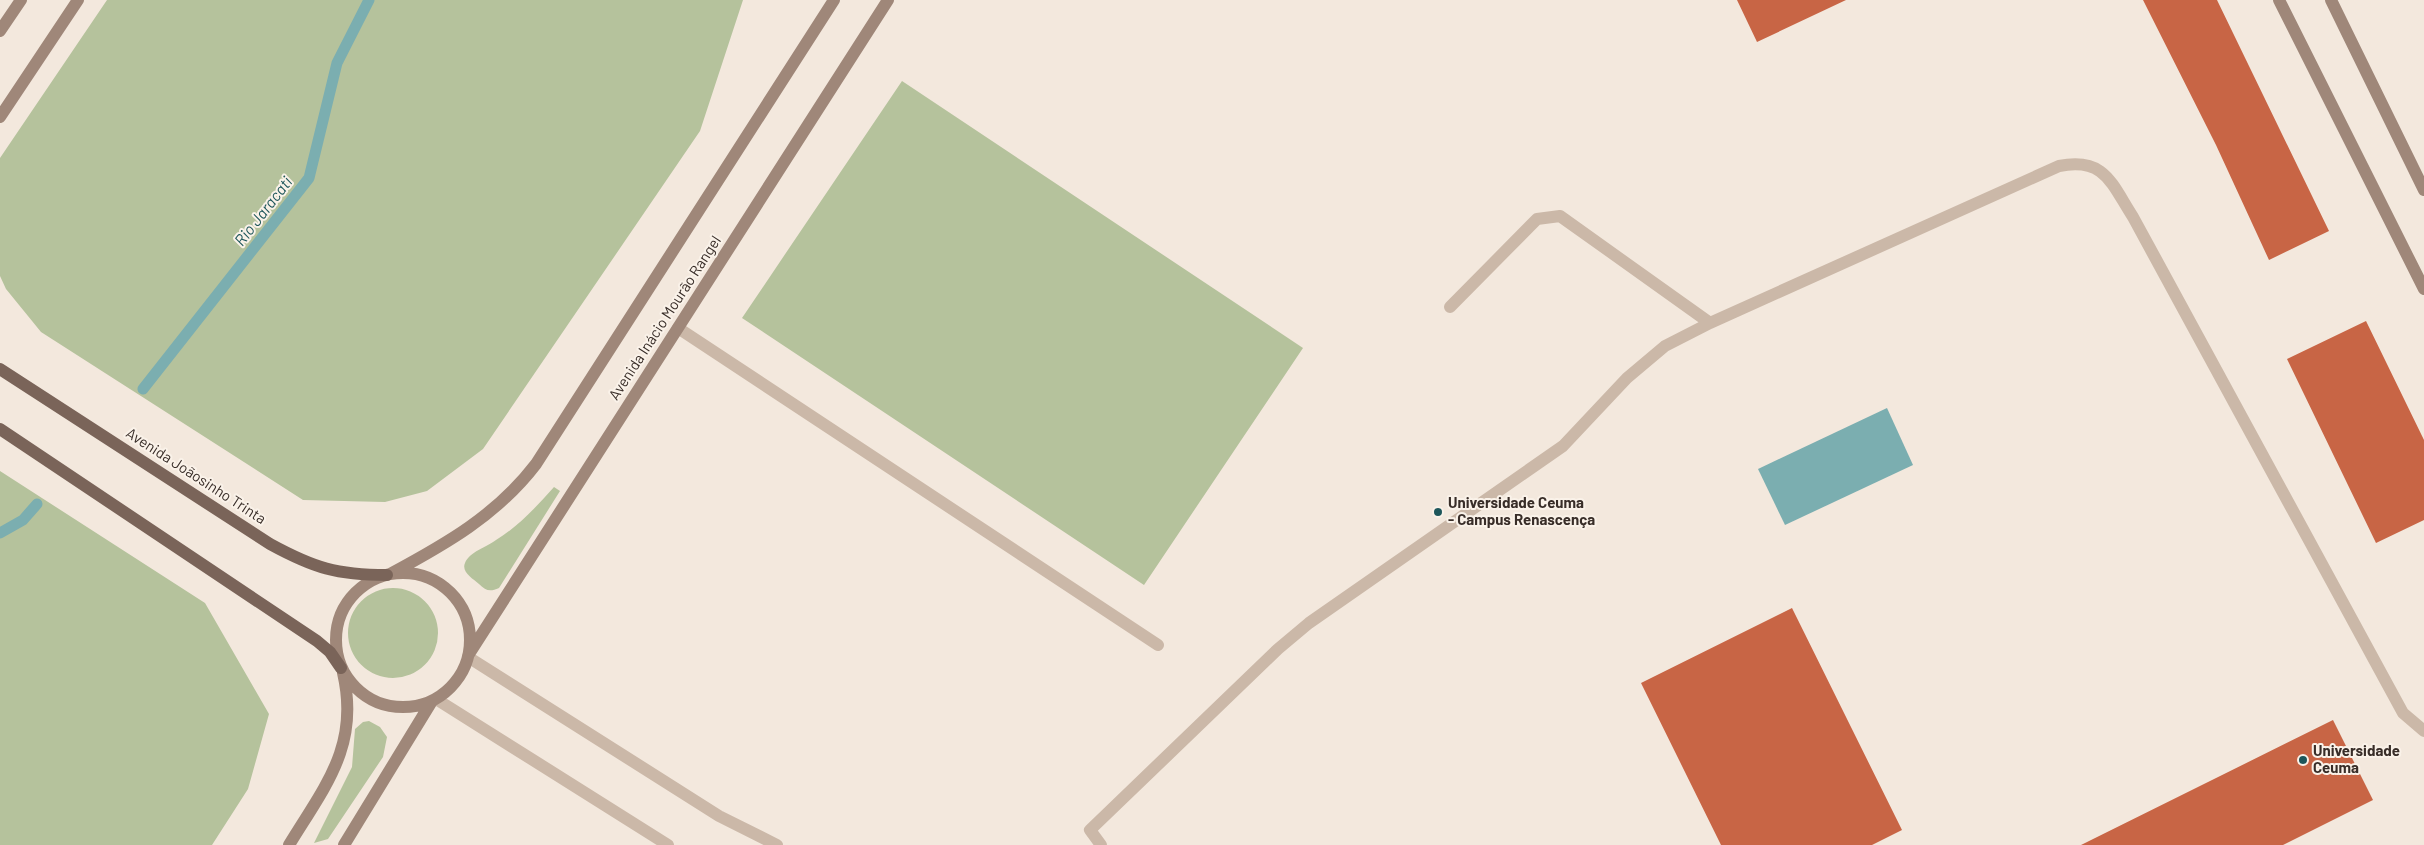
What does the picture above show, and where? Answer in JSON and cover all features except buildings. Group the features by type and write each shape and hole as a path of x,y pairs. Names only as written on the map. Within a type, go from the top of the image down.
{"main road":[{"path":"0,31 21,0"},
{"path":"0,117 78,0"},
{"name":"Avenida Inácio Mourão Rangel","path":"389,575 475,525 500,505 536,464 834,0"},
{"name":"Avenida Inácio Mourão Rangel","path":"469,655 888,0"},
{"path":"2279,0 2424,289"},
{"path":"2331,0 2424,190"},
{"name":"Avenida Joãosinho Trinta","path":"0,370 299,560 340,573 389,575"},
{"path":"0,429 309,635 330,652 359,691 372,700 389,705 412,707 434,700"},
{"path":"289,845 329,780 345,740 348,701 336,649 336,629 342,610 361,587 389,575 425,576 443,585 457,599 466,616 471,634 469,655 459,678 434,700 344,845"}],"lane":[{"path":"1101,845 1090,830 1278,649 1345,597 1563,446 1627,378 1665,346 1710,323 2058,166 2082,163 2093,166 2111,183 2133,217 2402,713 2424,731"},
{"path":"1450,307 1537,219 1560,216 1710,323"},
{"path":"678,328 1158,645"},
{"path":"469,655 719,816 777,845"},
{"path":"434,700 668,845"}],"green space":[{"path":"107,0 743,0 700,131 483,449 427,491 385,502 303,500 41,332 6,289 0,276 0,158"},
{"path":"902,81 1303,348 1144,585 742,318"},
{"path":"0,471 205,603 269,714 248,789 212,845 0,845"},
{"path":"554,487 560,491 499,588 488,590 471,578 464,566 467,559 512,529"},
{"path":"393,588 410,591 425,601 435,616 438,633 435,650 425,665 410,675 393,678 376,675 361,665 351,650 348,633 351,616 361,601 376,591"},
{"path":"369,721 380,727 387,737 383,757 328,839 314,843 352,767 355,729 363,722"}],"water":[{"path":"1887,408 1913,465 1785,525 1758,469"}],"waterway":[{"name":"Rio Jaracati","path":"143,389 309,178 337,63 369,0"},
{"name":"Rio Jaracati","path":"0,533 23,520 37,504"}],"place":[{"name":"Universidade Ceuma - Campus Renascença","path":"1438,512"},
{"name":"Universidade Ceuma","path":"2303,760"}]}
